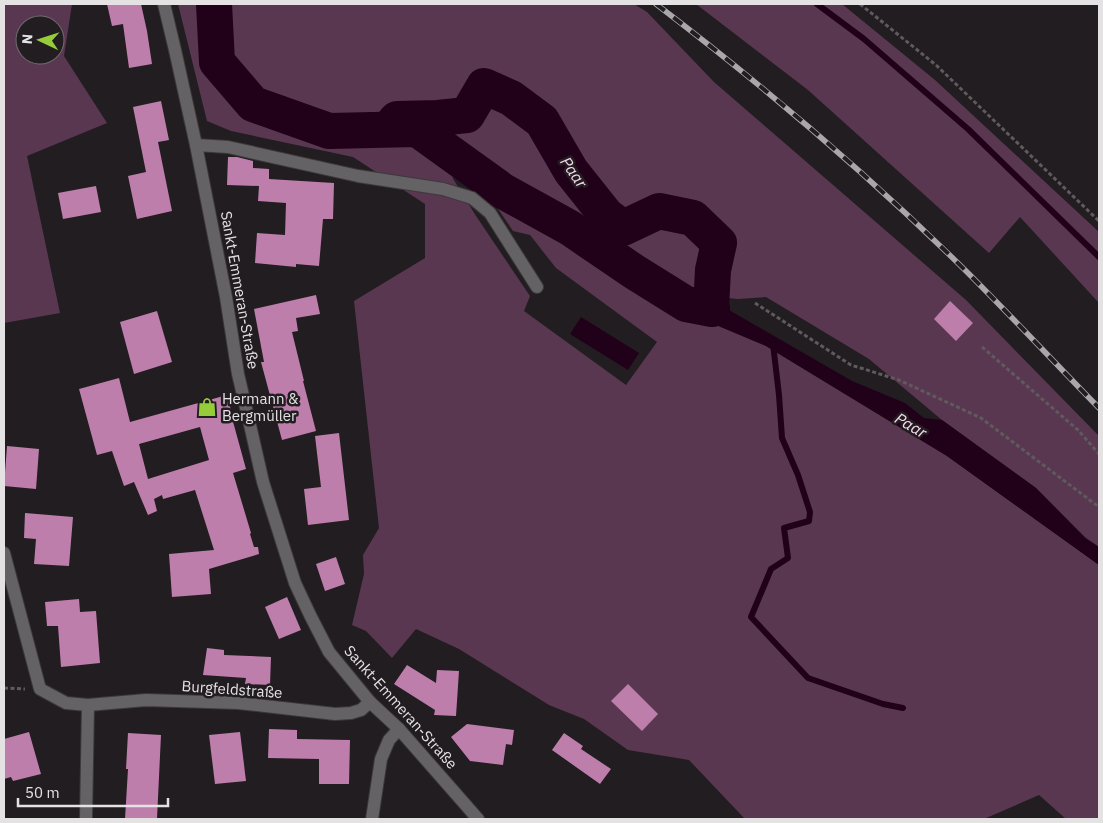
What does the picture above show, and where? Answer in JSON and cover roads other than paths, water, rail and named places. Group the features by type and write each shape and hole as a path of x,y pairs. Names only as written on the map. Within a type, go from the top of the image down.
{"street":[{"name":"Sankt-Emmeran-Straße","path":"164,4 176,50 196,145 224,287 240,382 263,482 296,582 310,616 329,652 370,702 399,728 478,819"},
{"path":"196,145 228,147 358,176 443,190 472,198 490,213 537,286"},
{"name":"Burgfeldstraße","path":"4,553 40,689 66,704 146,700 219,702 335,714 351,713 360,710 370,702"},
{"path":"86,819 88,704"},
{"path":"372,819 381,759 389,740 399,728"}],"water":[{"path":"670,284 693,299 715,302 852,381 905,403 924,418 942,420 1036,488 1085,538 1099,547 1099,565 947,456 766,346 692,315 661,307"},
{"path":"581,317 639,353 628,370 570,334"}],"waterway":[{"name":"Paar","path":"214,4 217,62 253,104 329,131 417,129 503,191 570,228 686,304 712,309"},
{"path":"817,4 864,39 968,129 1099,257"},
{"name":"Paar","path":"395,121 397,119 467,115 484,86 511,98 542,121 571,171 606,215 623,228 659,211 693,218 719,243 713,270 711,308"},
{"path":"773,344 782,438 798,475 810,512 809,521 784,528 788,558 771,569 751,617 808,678 883,704 903,708"}],"railway":[{"path":"656,4 737,67 855,167 968,273 1099,408"}],"place":[{"name":"Hermann & Bergmüller","path":"207,407"}]}
